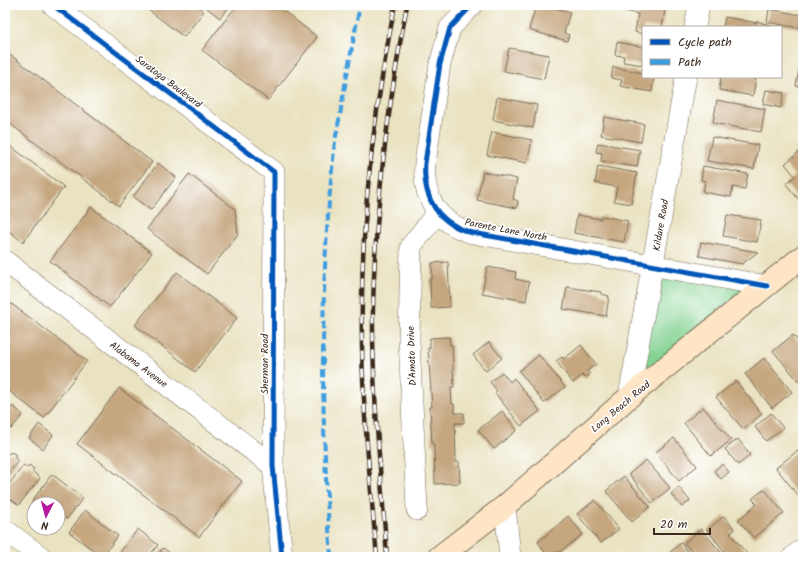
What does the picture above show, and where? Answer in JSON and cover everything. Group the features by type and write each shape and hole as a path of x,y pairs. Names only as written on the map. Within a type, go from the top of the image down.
{"main road":[{"name":"Long Beach Road","path":"440,557 505,506 629,397 767,286 801,262"}],"street":[{"name":"Saratoga Boulevard","path":"53,5 274,172"},
{"name":"Parente Lane North","path":"472,5 450,28 436,81 424,176 426,189 430,198 438,212 444,218 458,228 473,233 767,286"},
{"path":"695,26 699,5"},
{"name":"Kildare Road","path":"629,397 686,78"},
{"name":"Sherman Road","path":"274,172 273,466 282,557"},
{"name":"D'Amato Drive","path":"417,510 409,339 411,246 438,212"},
{"name":"Alabama Avenue","path":"5,261 273,466"},
{"path":"505,506 510,557"},
{"path":"5,530 40,557"},
{"path":"793,557 803,549"}],"green space":[{"path":"657,271 755,291 637,387"}],"building":[{"path":"142,5 196,5 204,11 184,37"},
{"path":"203,5 231,5 220,18"},
{"path":"237,5 276,5 317,37 268,100 202,50"},
{"path":"536,5 544,5 570,12 564,33 569,35 567,41 529,30"},
{"path":"626,5 666,5 662,26 642,26 642,34 635,32 638,14 625,11"},
{"path":"769,9 801,15 799,28 767,22"},
{"path":"725,17 757,23 757,21 772,26 723,26"},
{"path":"617,42 642,47 642,65 623,62 624,56 615,55"},
{"path":"509,48 549,55 544,79 504,71"},
{"path":"5,51 152,162 119,206 5,120"},
{"path":"613,67 642,73 642,78 654,78 652,92 620,86 622,80 611,78"},
{"path":"799,69 803,70 803,87 796,86"},
{"path":"721,78 756,78 753,96 719,90"},
{"path":"766,90 784,93 781,108 763,104"},
{"path":"497,97 537,105 533,128 493,120"},
{"path":"717,100 765,109 761,132 713,123"},
{"path":"604,117 644,124 641,142 601,135"},
{"path":"492,132 532,140 527,163 487,155"},
{"path":"712,137 758,145 754,169 707,161"},
{"path":"5,142 64,187 23,242 5,228"},
{"path":"598,143 640,150 637,167 601,161 602,153 596,152"},
{"path":"803,148 803,198 800,201 786,184 795,176 785,164"},
{"path":"158,163 176,177 151,210 133,197"},
{"path":"598,166 637,173 631,204 614,201 617,187 595,183"},
{"path":"703,166 748,174 745,189 733,187 731,197 703,192 705,181 701,180"},
{"path":"483,172 517,179 513,199 518,201 517,208 477,200"},
{"path":"189,174 235,209 238,234 207,274 147,229"},
{"path":"91,207 152,253 110,307 50,261"},
{"path":"577,215 601,219 601,216 628,221 624,242 574,233"},
{"path":"727,215 761,220 757,242 723,236"},
{"path":"701,242 758,252 742,264 699,256"},
{"path":"448,262 450,307 431,308 430,279 432,279 432,263"},
{"path":"487,267 516,272 515,279 529,282 526,301 482,293"},
{"path":"177,272 237,318 195,372 135,325"},
{"path":"567,287 601,292 601,294 609,296 606,316 563,309"},
{"path":"5,299 87,361 44,418 5,388"},
{"path":"793,335 803,347 803,381 800,383 773,351"},
{"path":"449,337 450,345 452,345 454,387 451,387 452,404 454,404 455,413 464,413 464,423 455,423 456,462 459,462 460,483 435,484 428,348 430,348 430,338"},
{"path":"489,342 502,358 486,371 473,355"},
{"path":"581,345 596,364 587,371 590,374 585,378 582,375 573,383 556,361 562,357 564,359"},
{"path":"539,355 565,387 544,403 519,371"},
{"path":"764,358 792,392 772,408 745,374"},
{"path":"502,372 510,382 514,378 540,411 521,426 495,393 497,391 490,382"},
{"path":"736,381 762,414 743,429 716,397"},
{"path":"119,388 242,481 199,537 77,444"},
{"path":"13,406 23,415 11,429 5,425 5,416"},
{"path":"703,407 731,440 711,456 684,423"},
{"path":"502,411 517,430 494,449 478,430"},
{"path":"771,413 783,428 766,441 755,427"},
{"path":"39,424 53,435 43,449 29,438"},
{"path":"674,438 697,466 679,481 656,452"},
{"path":"738,439 750,455 738,465 725,449"},
{"path":"5,451 9,454 11,452 16,455 14,457 18,461 5,478"},
{"path":"797,451 803,459 803,497 801,499 776,468"},
{"path":"646,460 670,488 652,503 629,474"},
{"path":"722,464 729,472 721,479 714,471"},
{"path":"24,465 27,468 29,465 34,469 32,471 40,478 19,505 5,495 5,489"},
{"path":"52,474 83,498 67,519 66,496 36,496"},
{"path":"624,476 650,507 632,522 606,491"},
{"path":"679,487 690,501 682,507 671,494"},
{"path":"764,489 784,513 754,538 738,520 757,504 752,499"},
{"path":"595,500 619,529 601,543 577,514"},
{"path":"85,510 118,536 102,557 69,532"},
{"path":"568,516 583,534 560,552 546,554 538,542"},
{"path":"724,516 735,530 730,533 748,555 745,557 729,557 707,530"},
{"path":"138,529 158,545 148,557 116,557"},
{"path":"701,529 725,557 696,557 684,543"},
{"path":"681,543 692,557 664,557"},
{"path":"163,548 175,557 156,557"}],"railway":[{"path":"377,557 368,460 362,362 363,260 368,186 376,113 395,5"},
{"path":"387,557 377,433 374,371 374,271 376,233 388,118 407,5"}],"marked path":[{"path":"331,557 325,459 323,359 325,259 334,149 360,5"}],"cycle path":[{"path":"53,5 274,172 273,466 282,557"},
{"path":"472,5 450,28 440,64 425,163 426,187 435,208 442,216 450,223 473,233 767,286"}]}
